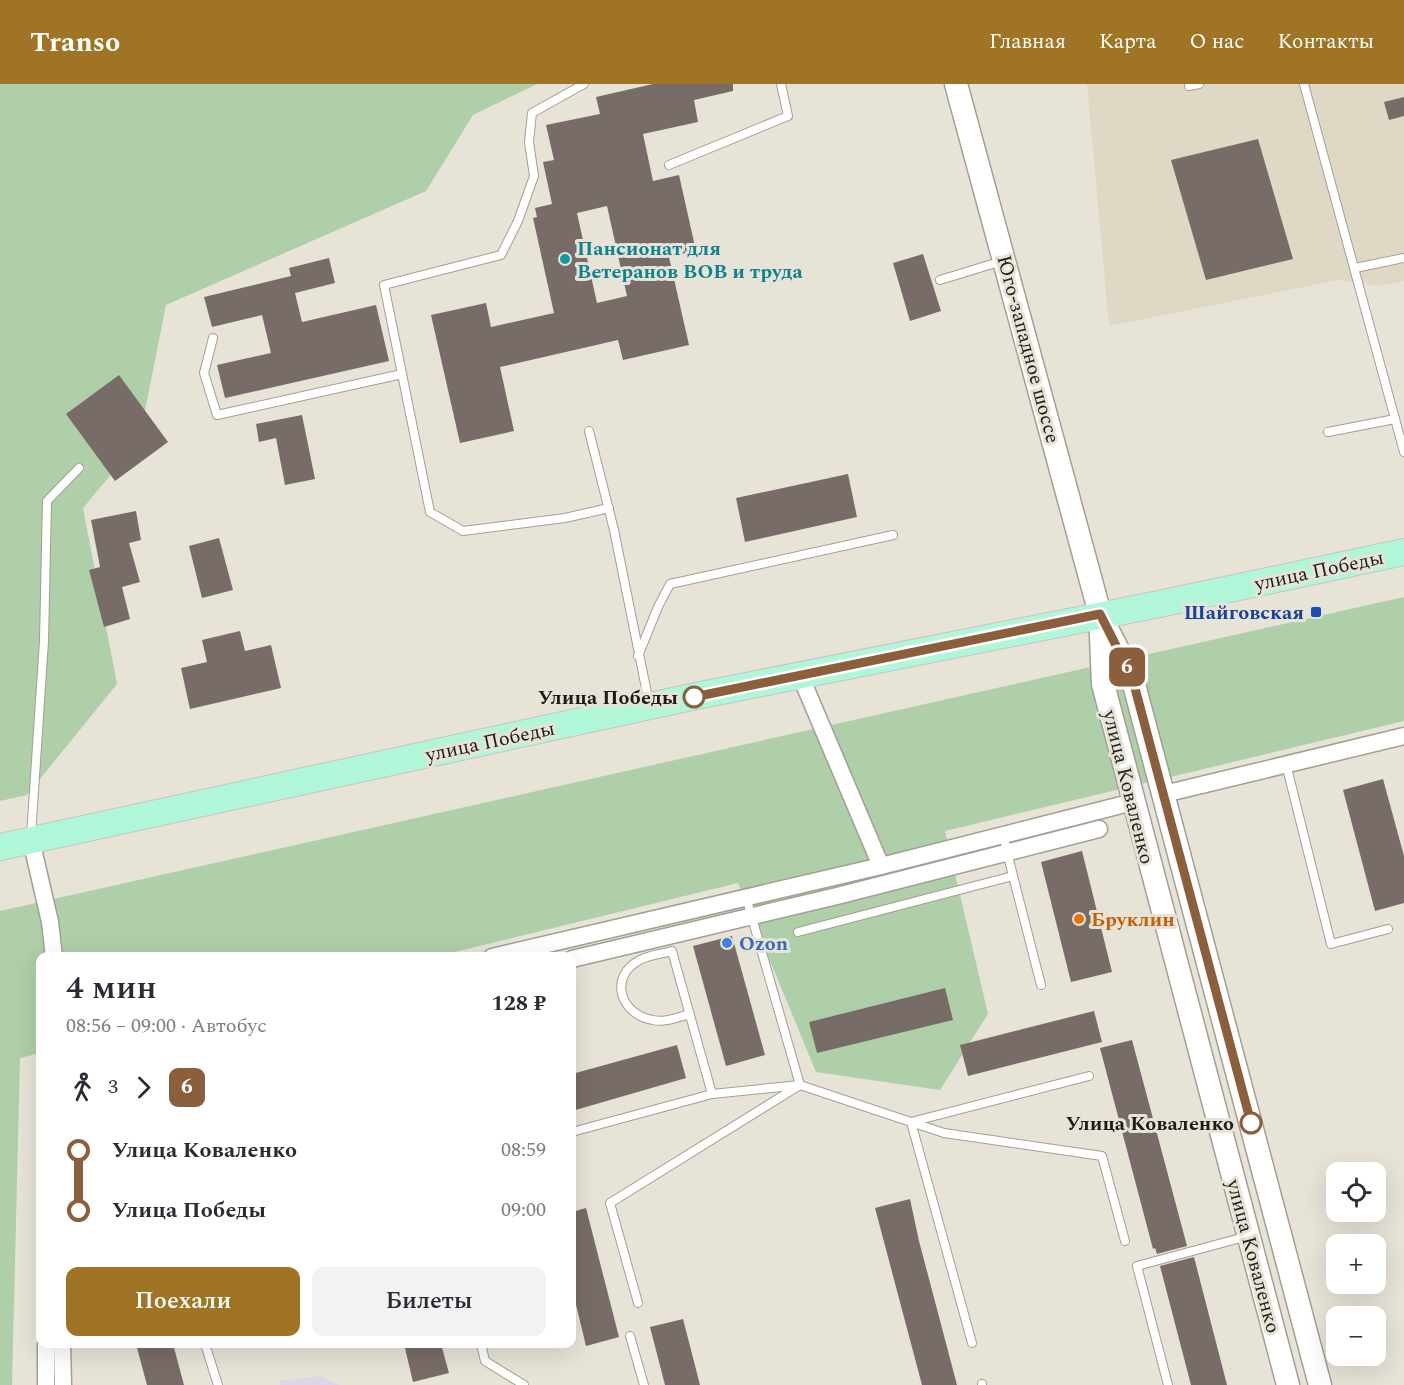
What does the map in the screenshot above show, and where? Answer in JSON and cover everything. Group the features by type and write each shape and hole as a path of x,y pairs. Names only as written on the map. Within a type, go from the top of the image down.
{"main road":[{"name":"Юго-западное шоссе","path":"956,84 1100,614"},
{"name":"улица Победы","path":"0,846 649,706 1159,604 1404,552"},
{"name":"улица Коваленко","path":"1100,614 1132,677 1320,1385"},
{"name":"улица Коваленко","path":"1100,614 1103,684 1288,1385"},
{"path":"1133,802 1164,794"}],"street":[{"path":"800,675 881,866"},
{"path":"1164,794 1286,764 1403,740"},
{"path":"513,952 881,866 1133,802"},
{"path":"576,958 752,917 1099,829"},
{"path":"30,840 50,922 53,952"},
{"path":"46,1348 46,1385"},
{"path":"62,1348 63,1385"}],"lane":[{"path":"584,84 532,112 529,142 534,176 518,221 501,255 384,285 430,512 463,531 566,518 609,508"},
{"path":"669,165 788,116 781,84"},
{"path":"1189,86 1199,84"},
{"path":"1304,84 1404,452"},
{"path":"1355,268 1404,258"},
{"path":"940,280 1005,260"},
{"path":"213,338 204,373 217,415 402,374"},
{"path":"1328,432 1395,419"},
{"path":"590,431 609,508 649,706"},
{"path":"30,840 44,641 47,501 79,468"},
{"path":"638,656 670,584 893,535"},
{"path":"1286,764 1331,944 1389,930"},
{"path":"1003,835 1041,985"},
{"path":"798,932 1013,876"},
{"path":"746,897 801,1085"},
{"path":"690,1014 669,1020 652,1020 634,1013 624,1002 621,987 627,971 639,960 672,951 690,1014 712,1094"},
{"path":"911,1122 1089,1076"},
{"path":"638,1303 610,1203 801,1085"},
{"path":"576,1131 712,1094 801,1085 944,1133 1102,1156 1125,1241"},
{"path":"911,1122 972,1343"},
{"path":"1168,1385 1137,1266 1248,1236"},
{"path":"630,1336 644,1385"},
{"path":"206,1348 218,1385"},
{"path":"482,1348 485,1361 524,1385"}],"shaded area":[{"path":"1087,84 1404,84 1404,281 1380,286 1338,280 1109,326"},
{"path":"321,1376 339,1385 280,1385 279,1381"}],"green space":[{"path":"0,84 537,84 473,115 426,191 166,305 139,441 83,508 117,684 27,795 0,801"},
{"path":"1404,597 1404,721 945,831 988,1014 940,1090 816,1072 738,883 455,952 36,952 36,1054 20,1058 12,1385 0,1385 0,911"}],"building":[{"name":"Пансионат для Ветеранов ВОВ и труда","path":"653,84 733,84 733,91 694,100 698,122 643,134 653,181 679,175 696,251 669,257 689,345 623,360 618,340 500,367 514,431 460,443 431,315 486,303 491,327 554,313 533,218 537,217 535,208 552,204 543,162 554,160 546,125 600,114 596,97","holes":["607,206 627,296 597,303 577,213"]},
{"path":"1404,97 1404,116 1389,120 1384,102"},
{"path":"1258,139 1293,259 1206,280 1171,160"},
{"path":"923,254 941,311 910,321 893,263"},
{"path":"329,258 335,283 295,293 302,322 376,305 389,361 225,398 217,365 271,353 262,315 212,327 204,297 291,276 289,268"},
{"path":"119,375 168,442 115,481 66,414"},
{"path":"302,415 315,479 285,485 276,438 259,442 256,424"},
{"path":"848,474 857,517 745,542 736,498"},
{"path":"136,511 141,540 129,543 140,582 122,587 130,619 104,627 89,570 100,567 91,520"},
{"path":"219,538 233,590 202,598 189,546"},
{"path":"240,631 245,651 271,645 281,688 190,709 181,668 207,662 202,640"},
{"path":"1383,779 1404,856 1404,903 1375,911 1343,790"},
{"path":"1082,851 1112,972 1071,982 1041,862"},
{"path":"732,936 765,1055 726,1066 693,946"},
{"path":"945,988 953,1020 817,1053 809,1022"},
{"path":"1094,1011 1102,1042 968,1076 960,1045"},
{"path":"1132,1040 1187,1246 1157,1254 1155,1248 1153,1249 1100,1048"},
{"path":"677,1045 686,1078 576,1110 576,1073"},
{"path":"910,1199 957,1385 922,1385 875,1208"},
{"path":"586,1208 619,1337 586,1346 576,1305 576,1211"},
{"path":"1194,1257 1227,1385 1191,1385 1160,1266"},
{"path":"683,1319 700,1385 665,1385 650,1327"},
{"path":"137,1348 174,1348 184,1385 147,1385"},
{"path":"405,1348 442,1348 449,1373 413,1382"}],"bus line":[{"name":"6","path":"694,697 1100,614 1132,677 1251,1123"}],"place":[{"name":"Пансионат для Ветеранов ВОВ и труда","path":"565,259"},
{"name":"Шайговская","path":"1316,612"},
{"name":"Улица Победы","path":"694,697"},
{"name":"Бруклин","path":"1079,919"},
{"name":"Ozon","path":"727,943"},
{"name":"Улица Коваленко","path":"1251,1123"}]}
